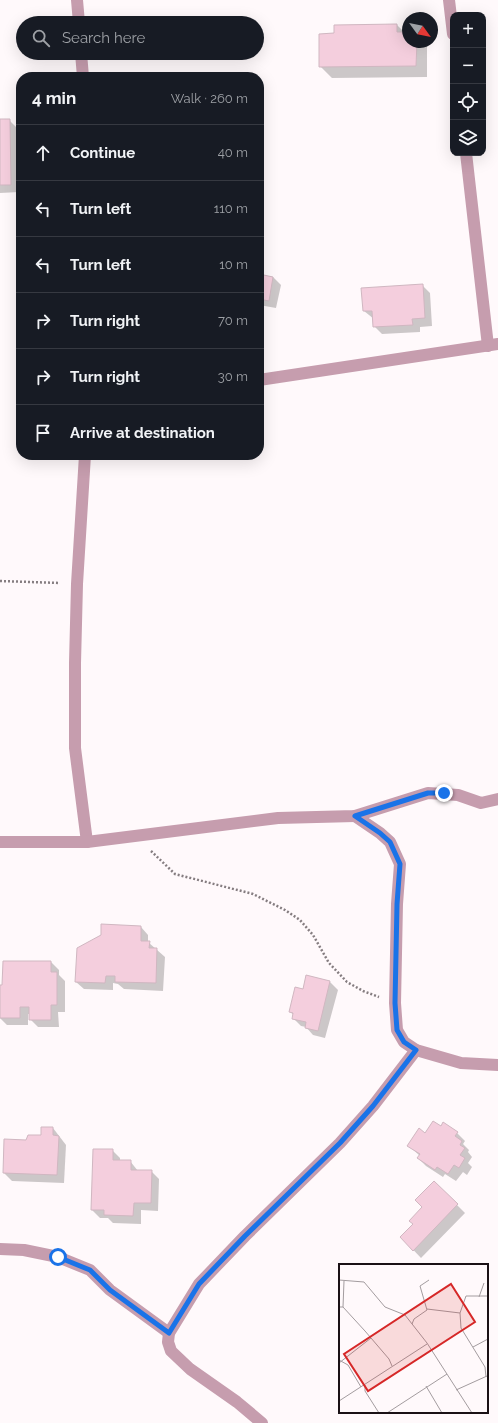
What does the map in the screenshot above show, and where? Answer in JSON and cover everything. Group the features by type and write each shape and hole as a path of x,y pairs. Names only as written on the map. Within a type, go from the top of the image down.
{"street":[{"path":"449,0 450,12"},
{"path":"75,1 78,16"},
{"path":"82,60 83,72"},
{"path":"264,379 493,345 466,156"},
{"path":"85,460 77,584 75,748 87,842"},
{"path":"0,842 87,842 278,818 355,816 428,793 458,795 480,803 498,799"},
{"path":"355,816 380,833 390,842 400,864 397,904 395,1003 397,1030 404,1042 416,1050 461,1063 498,1065"},
{"path":"262,1423 237,1402 190,1369 171,1351 168,1342 169,1333 199,1284 245,1236 340,1143 373,1106 416,1050"},
{"path":"0,1249 24,1250 58,1257 90,1270 110,1290 169,1333"}],"path":[{"path":"0,581 77,584"},
{"path":"138,836 175,874 253,894 285,910 300,920 313,935 329,963 347,982 363,991 395,1003"}],"building":[{"path":"397,24 397,32 402,32 402,48 417,48 416,66 319,67 319,34 334,33 334,25"},
{"path":"0,119 10,119 11,185 0,185"},
{"path":"264,275 273,277 269,301 264,300"},
{"path":"423,284 425,318 412,319 413,325 373,327 372,311 363,311 361,288"},
{"path":"101,924 141,926 141,941 150,941 149,948 157,948 156,983 115,982 115,976 106,976 105,983 75,982 77,948 101,935"},
{"path":"3,961 51,961 51,972 57,972 57,1005 51,1005 51,1020 29,1020 29,1007 20,1007 20,1018 0,1018 0,985 2,985"},
{"path":"306,975 330,981 318,1031 305,1028 306,1022 292,1019 293,1013 289,1012 295,987 303,989"},
{"path":"433,1121 441,1126 443,1122 458,1132 455,1136 462,1141 460,1145 465,1148 460,1155 465,1158 459,1168 454,1165 448,1174 437,1167 435,1170 417,1158 420,1154 407,1146 419,1128 425,1133"},
{"path":"41,1127 53,1127 53,1135 59,1136 57,1175 3,1173 4,1139 26,1140 28,1135 41,1135"},
{"path":"93,1149 113,1149 113,1160 131,1160 131,1170 152,1170 151,1203 134,1203 133,1216 104,1215 104,1210 91,1210"},
{"path":"434,1181 458,1204 413,1251 400,1237 413,1224 409,1221 422,1207 415,1200"}],"route":[{"path":"58,1257 90,1270 110,1290 169,1333 199,1284 245,1236 340,1143 373,1106 416,1050 404,1042 397,1030 395,1003 397,904 400,864 390,842 380,833 355,816 428,793 444,793"}]}
